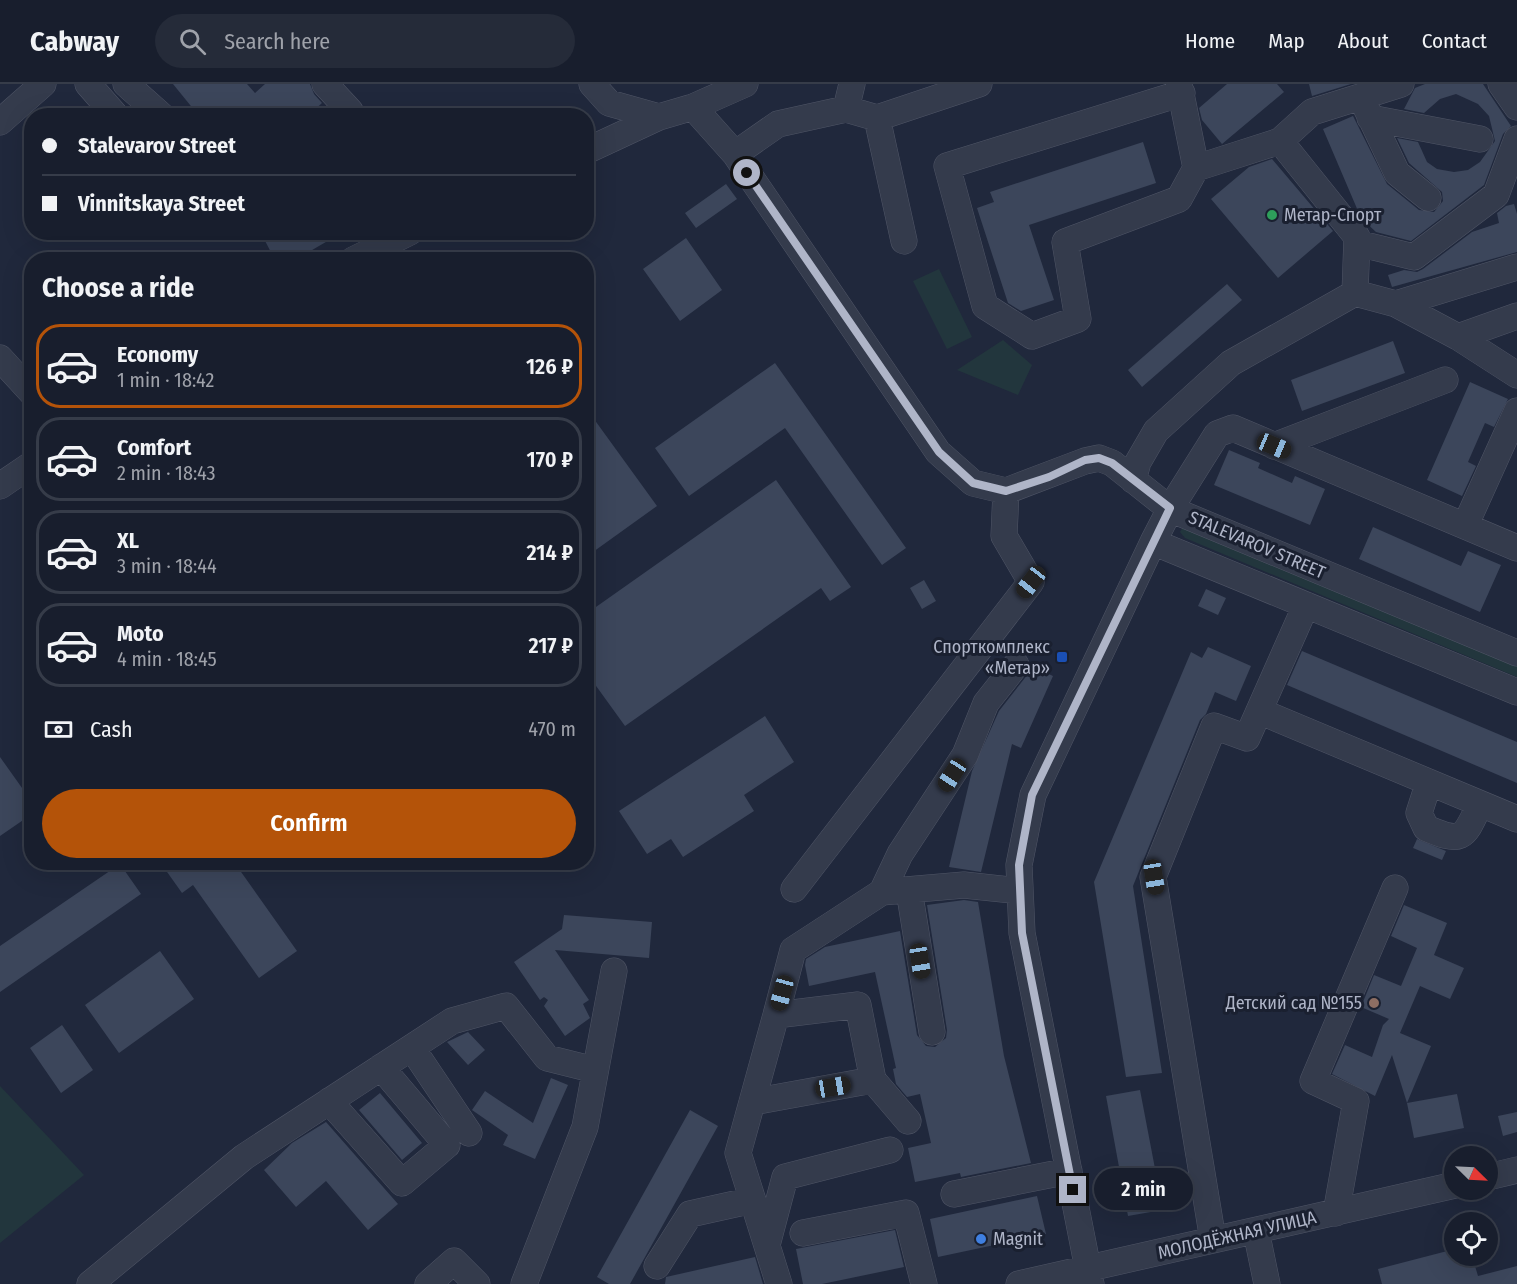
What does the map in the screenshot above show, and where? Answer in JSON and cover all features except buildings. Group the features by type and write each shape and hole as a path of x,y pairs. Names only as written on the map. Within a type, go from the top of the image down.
{"street":[{"path":"0,122 43,84"},
{"path":"88,84 109,108"},
{"path":"126,84 153,108"},
{"path":"325,84 347,108"},
{"path":"592,84 609,103 659,117"},
{"path":"594,147 659,117 693,107 745,84"},
{"path":"846,109 852,84"},
{"path":"735,154 778,124 846,109 877,118 979,84"},
{"path":"1366,107 1401,84"},
{"path":"1501,84 1517,107"},
{"path":"1181,88 1196,168 1179,199 1065,242 1078,319 1032,336 986,306 947,166 1181,88"},
{"path":"693,107 735,154 939,452 973,483 1006,491 1004,536 1031,582 794,889"},
{"path":"1366,107 1397,173 1428,198"},
{"path":"1196,168 1280,141 1312,112 1366,107 1480,139"},
{"path":"877,118 904,241"},
{"path":"1357,243 1414,257 1510,182 1517,139"},
{"path":"1280,141 1357,237 1355,293"},
{"path":"369,252 394,240"},
{"path":"1396,304 1517,267"},
{"path":"1133,480 1138,462 1156,431 1231,363 1355,293 1396,304 1458,337 1517,375"},
{"path":"1458,337 1517,316"},
{"path":"0,358 24,384"},
{"path":"1274,446 1445,380"},
{"path":"1465,526 1517,411"},
{"path":"1089,1276 1022,933 1019,865 1032,795 1170,508 1217,434 1233,428 1517,548"},
{"name":"STALEVAROV STREET","path":"1006,491 1049,477 1085,460 1099,458 1112,463 1170,508 1517,653"},
{"path":"0,486 24,470"},
{"name":"STALEVAROV STREET","path":"1153,542 1517,692"},
{"path":"1213,1240 1154,877 1215,726 1247,738 1306,605"},
{"path":"882,892 900,854 965,755 986,703 1016,665"},
{"path":"1259,711 1517,819"},
{"path":"1429,782 1419,813 1426,828 1450,838 1456,837 1468,828 1480,804"},
{"path":"779,1284 738,1153 793,950 882,892 964,885 1020,891"},
{"path":"1336,1213 1356,1101 1313,1081 1395,888"},
{"path":"909,890 932,1032"},
{"path":"524,1284 585,1127 614,971"},
{"path":"776,1015 858,1005 873,1080 908,1121"},
{"path":"90,1284 244,1156 452,1022 506,1006 547,1058 595,1070"},
{"path":"412,1048 469,1133"},
{"path":"329,1101 402,1183 447,1145 381,1067"},
{"path":"752,1102 873,1080"},
{"path":"767,1245 785,1177 890,1150"},
{"path":"1498,1175 1517,1170"},
{"path":"954,1194 1070,1171"},
{"name":"МОЛОДЁЖНАЯ УЛИЦА","path":"1019,1284 1089,1276 1213,1240 1444,1188"},
{"path":"657,1266 690,1214 753,1200"},
{"path":"803,1233 906,1213 924,1284"},
{"path":"1257,1231 1267,1284"},
{"path":"428,1284 454,1261 477,1284"}],"shaded area":[{"path":"939,269 972,337 947,349 913,281"},
{"path":"1003,340 1032,365 1018,395 957,370"},
{"path":"1185,524 1517,659 1517,677 1185,538 1180,532"},
{"path":"0,1086 84,1175 0,1243"}],"place":[{"name":"Метар-Спорт","path":"1272,215"},
{"name":"Спорткомплекс «Метар»","path":"1062,657"},
{"name":"Детский сад №155","path":"1374,1003"},
{"name":"Magnit","path":"981,1239"}],"route":[{"path":"747,173 939,452 973,483 1006,491 1049,477 1085,460 1099,458 1112,463 1170,508 1032,795 1019,865 1022,933 1073,1190"}]}
